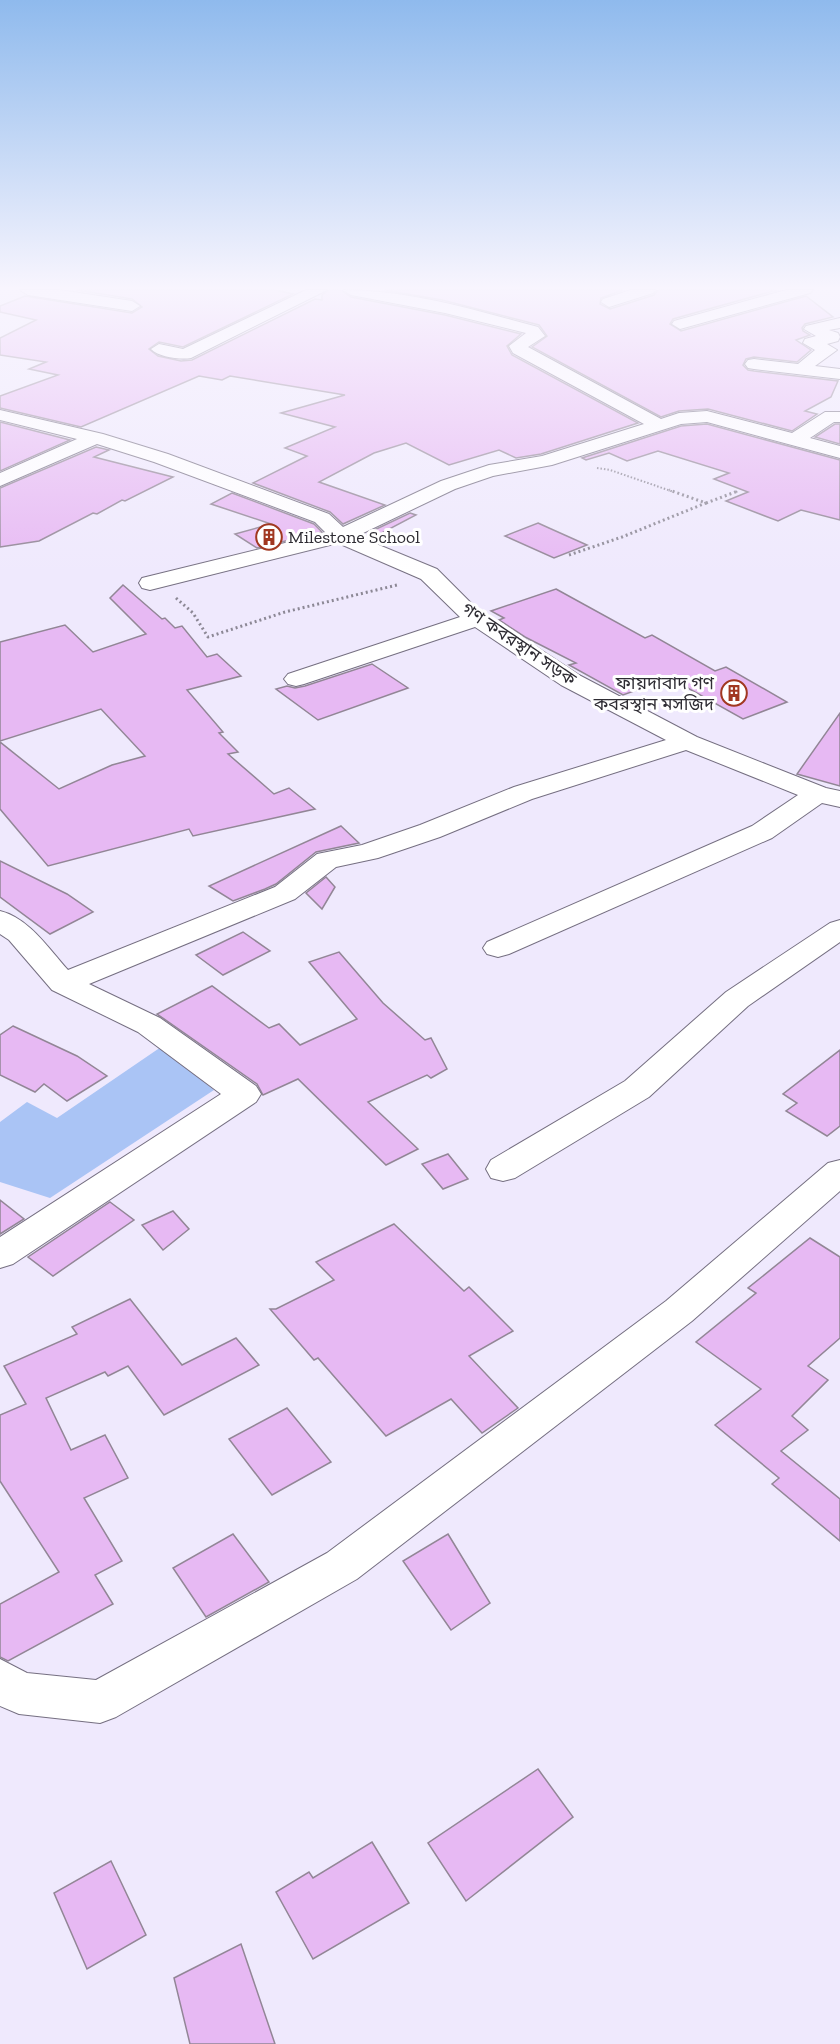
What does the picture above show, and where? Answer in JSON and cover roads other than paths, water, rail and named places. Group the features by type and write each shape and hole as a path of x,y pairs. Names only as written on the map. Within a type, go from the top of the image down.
{"street":[{"path":"586,385 659,425"},
{"name":"গণ কবরস্থান সড়ক","path":"0,415 96,438 161,458 322,518 340,536 429,574 466,611 570,680 688,742 829,797"},
{"path":"150,583 340,536 448,485 489,471 545,461 698,415 840,452"},
{"path":"795,440 831,416 840,417"},
{"path":"0,480 96,438"},
{"path":"296,679 477,619"},
{"path":"63,983 285,893 327,860 368,852 430,831 523,793 688,742"},
{"path":"498,948 762,832 829,797"},
{"path":"0,920 20,934 63,983 149,1025 244,1094 0,1255"},
{"path":"502,1169 637,1089 737,999 840,929"},
{"path":"0,1680 19,1693 100,1702 342,1566 679,1311 840,1172"}],"water":[{"path":"161,1047 214,1090 50,1198 0,1182 0,1122 27,1102 57,1118"}],"place":[{"name":"Milestone School","path":"269,537"},
{"name":"ফায়দাবাদ গণ কবরস্থান মসজিদ","path":"734,693"}]}
